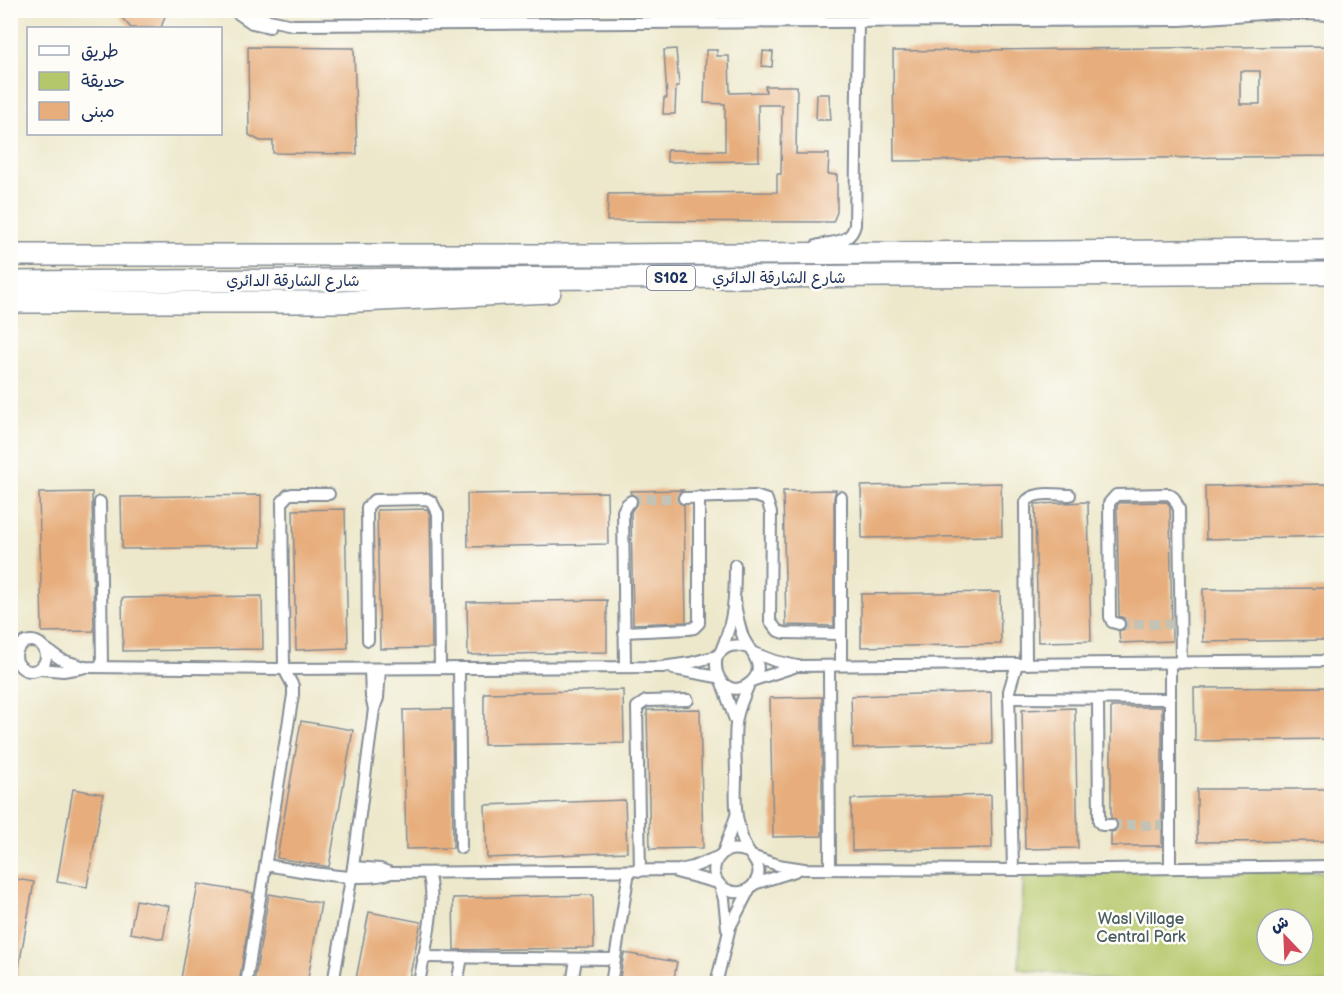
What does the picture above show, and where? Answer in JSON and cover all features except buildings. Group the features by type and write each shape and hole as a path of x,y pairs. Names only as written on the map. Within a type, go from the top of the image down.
{"highway":[{"path":"1304,250 1332,234"},
{"name":"شارع الشارقة الدائري","path":"10,255 1332,250"},
{"name":"شارع الشارقة الدائري","path":"10,282 1332,273"},
{"path":"10,302 390,301 559,291 676,278"}],"street":[{"path":"233,10 243,19 262,26 273,27 987,16 1180,21 1275,13 1332,15"},
{"path":"245,10 264,19 293,25"},
{"path":"806,253 817,246 848,238 855,229 852,18"},
{"path":"246,984 294,696 293,686 284,669 282,502 292,494 329,494"},
{"path":"1119,624 1112,622 1110,617 1108,508 1112,498 1122,494 1168,494 1174,498 1179,509 1180,562 1176,663 1170,699 1167,825 1170,868"},
{"path":"1013,870 1009,698 1011,682 1021,664 1024,503 1035,495 1070,495"},
{"path":"684,498 735,496 762,497 767,500 771,506 769,614 773,627 785,633 841,633"},
{"path":"624,632 688,629 694,628 699,623 699,497"},
{"path":"841,497 841,665"},
{"path":"368,640 367,507 374,500 427,499 432,502 438,513 440,668"},
{"path":"625,667 623,511 631,501"},
{"path":"100,502 102,667"},
{"path":"735,565 735,604 730,628 719,653 715,670 736,723"},
{"path":"726,941 726,913 714,869 736,816 736,723 758,666 740,627 735,604"},
{"path":"85,667 62,660 35,642 26,642 17,653 18,663 25,670 30,671 40,669 63,671 85,667 284,669 662,667 690,663 734,645 775,661 798,666 1332,662"},
{"path":"40,669 46,658 43,647"},
{"path":"662,667 719,680 735,688 798,666"},
{"path":"829,666 830,869"},
{"path":"459,668 461,848"},
{"path":"333,984 352,872 374,709 371,697 375,669"},
{"path":"1009,698 1170,699"},
{"path":"1098,699 1099,822 1102,825 1111,825"},
{"path":"611,984 635,871 638,707 646,701 688,700"},
{"path":"716,984 735,913 752,886 758,870 736,816"},
{"path":"266,865 352,872 379,877 391,873 664,871 693,867 731,849 740,849 778,865 804,869 1013,870 1332,866"},
{"path":"664,871 692,875 734,892 804,869"},
{"path":"418,984 432,903 428,873"},
{"path":"423,957 615,959"},
{"path":"457,984 462,957"},
{"path":"572,984 576,959"}],"green space":[{"name":"Wasl Village Central Park","path":"1024,870 1331,872 1331,983 1137,984 1019,969"}],"tunnel":[{"path":"631,501 684,498"},
{"path":"1119,624 1172,624"},
{"path":"1111,825 1164,825"}]}
